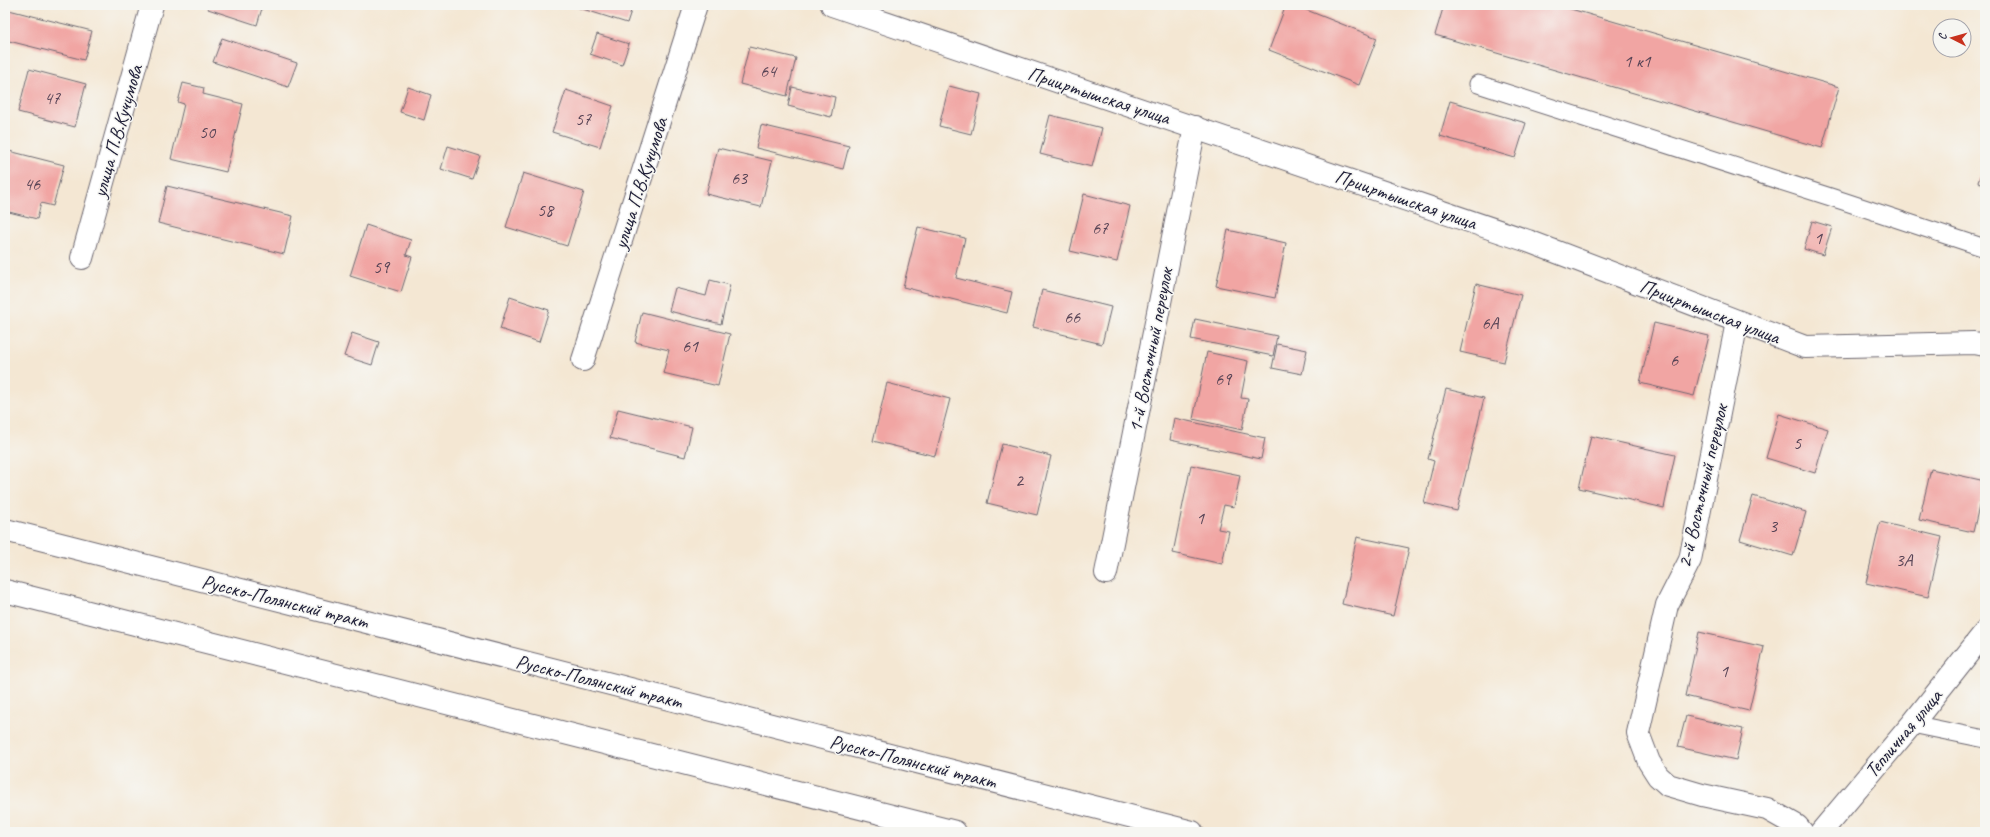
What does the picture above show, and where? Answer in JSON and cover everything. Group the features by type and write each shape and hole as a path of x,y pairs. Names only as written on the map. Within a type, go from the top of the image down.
{"street":[{"name":"улица П.В.Кучумова","path":"82,258 152,5"},
{"name":"улица П.В.Кучумова","path":"583,360 696,5"},
{"name":"Прииртышская улица","path":"832,5 874,12 1195,127 1528,241 1805,347 1974,343 1985,345"},
{"name":"1-й Восточный переулок","path":"1106,573 1195,127"},
{"name":"2-й Восточный переулок","path":"1737,322 1690,560 1667,605 1638,733 1649,762 1658,776 1668,785 1702,795 1767,809 1797,826 1802,832"},
{"name":"Русско-Полянский тракт","path":"5,530 1192,832"},
{"path":"5,591 955,832"},
{"name":"Тепличная улица","path":"1821,832 1912,724 1985,632"}],"lane":[{"path":"1478,84 1985,248"},
{"path":"1912,724 1985,739"}],"path":[{"path":"1391,831 1395,832"}],"building":[{"path":"210,5 263,5 257,25 208,9"},
{"path":"570,5 633,5 627,23"},
{"path":"1286,5 1294,5 1377,38 1359,85 1269,50"},
{"path":"1444,5 1557,5 1839,87 1822,148 1435,35"},
{"path":"5,9 92,31 84,60 5,40"},
{"path":"597,34 629,44 622,65 590,54"},
{"path":"222,38 297,63 288,87 213,62"},
{"path":"749,47 796,58 787,96 740,84"},
{"path":"29,69 86,84 75,127 18,112"},
{"path":"183,83 204,88 203,94 243,104 226,172 171,159 184,104 178,102"},
{"path":"949,86 981,94 971,134 939,126"},
{"path":"408,87 431,95 424,120 400,112"},
{"path":"792,87 835,97 831,117 788,106"},
{"path":"566,90 613,106 600,147 552,132"},
{"path":"1450,101 1526,123 1515,158 1440,136"},
{"path":"1050,115 1102,128 1092,167 1040,154"},
{"path":"761,125 849,146 843,169 756,148"},
{"path":"448,146 480,156 472,179 441,169"},
{"path":"718,148 772,161 761,207 706,194"},
{"path":"5,150 64,165 53,206 41,203 37,219 5,211"},
{"path":"1985,164 1985,185 1978,182"},
{"path":"523,173 584,192 567,246 506,227"},
{"path":"167,186 293,216 284,254 158,223"},
{"path":"1084,194 1130,206 1117,262 1070,251"},
{"path":"1812,221 1832,227 1823,255 1804,249"},
{"path":"366,225 411,240 406,255 412,257 401,292 350,276"},
{"path":"918,227 965,238 956,278 1012,292 1007,313 903,287"},
{"path":"1228,230 1286,243 1275,298 1216,286"},
{"path":"710,280 730,285 721,324 669,311 675,288 706,296"},
{"path":"1476,284 1521,295 1504,362 1460,352"},
{"path":"1042,290 1111,307 1102,344 1033,327"},
{"path":"510,297 549,310 539,342 500,329"},
{"path":"642,312 730,334 718,386 663,373 669,350 635,342"},
{"path":"1195,319 1277,336 1273,356 1191,339"},
{"path":"1654,323 1709,336 1694,396 1640,383"},
{"path":"352,333 379,342 372,365 344,356"},
{"path":"1277,344 1307,350 1302,374 1272,368"},
{"path":"1207,352 1248,361 1241,398 1248,399 1242,430 1193,419"},
{"path":"887,383 950,399 935,456 873,441"},
{"path":"1446,389 1484,398 1457,511 1424,503 1434,461 1428,459"},
{"path":"618,409 692,427 685,457 610,438"},
{"path":"1779,414 1828,429 1815,473 1766,458"},
{"path":"1174,418 1265,438 1261,459 1170,440"},
{"path":"1591,436 1675,455 1664,508 1579,488"},
{"path":"1002,444 1051,456 1037,515 987,503"},
{"path":"1191,465 1240,475 1234,507 1224,505 1218,529 1229,531 1222,564 1173,553"},
{"path":"1931,469 1985,481 1973,532 1919,520"},
{"path":"1753,496 1806,512 1793,556 1740,540"},
{"path":"1880,522 1942,537 1928,597 1866,583"},
{"path":"1357,537 1409,548 1393,616 1342,604"},
{"path":"1699,632 1764,647 1749,711 1685,696"},
{"path":"1686,716 1743,729 1736,760 1678,747"}]}
